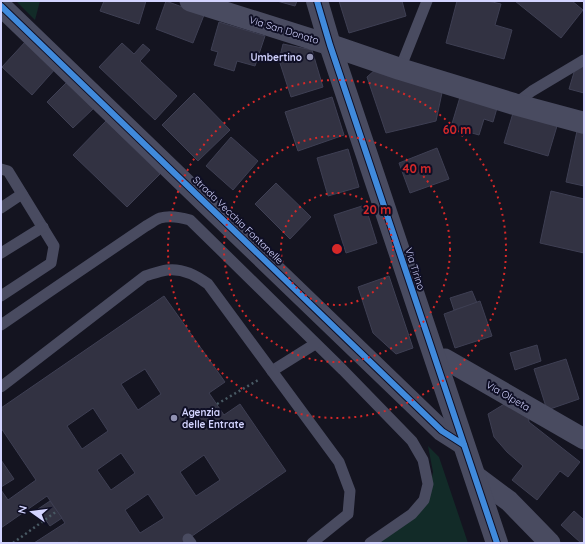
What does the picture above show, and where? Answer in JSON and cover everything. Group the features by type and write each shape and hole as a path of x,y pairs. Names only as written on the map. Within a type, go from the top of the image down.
{"street":[{"name":"Via San Donato","path":"190,1 330,45 400,69 514,104 584,123"},
{"name":"Via Tirino","path":"317,1 330,45 496,543"},
{"name":"Strada Vecchia Fontanelle","path":"1,6 442,431 464,444"},
{"name":"Via Olpeta","path":"436,361 445,359 583,433"},
{"path":"474,474 509,501 550,543"}],"lane":[{"path":"400,69 427,1"},
{"path":"514,104 532,91 584,60"},
{"path":"1,169 8,172 54,246 51,263 1,296"},
{"path":"1,208 22,194"},
{"path":"1,325 160,218 172,217 190,220 343,370 412,441 423,460 428,484 424,500 412,514 370,543"},
{"path":"1,253 43,227"},
{"path":"1,387 145,276 168,270 184,272 199,277 208,284 339,462 350,491 348,514 312,543"},
{"path":"272,371 315,344"}],"path":[{"path":"217,404 272,371"},
{"path":"13,543 57,511"}],"green space":[{"path":"16,1 40,1 35,20"},
{"path":"428,446 439,457 468,543 374,543 428,496 433,472"}],"building":[{"path":"104,1 146,1 139,24 100,11"},
{"path":"166,1 204,15 193,43 156,29"},
{"path":"277,1 297,1 295,6"},
{"path":"339,1 402,1 406,16 349,33"},
{"path":"457,1 488,1 501,4 495,25 512,30 504,59 446,43"},
{"path":"515,1 572,1 583,10 561,38"},
{"path":"219,22 265,36 255,66 237,61 234,71 214,65 218,52 211,50"},
{"path":"26,41 56,68 32,95 2,67"},
{"path":"122,43 134,54 143,44 150,50 140,61 177,96 155,120 99,67"},
{"path":"283,44 312,50 323,87 291,97 279,60"},
{"path":"584,63 584,93 569,89 575,69"},
{"path":"376,69 443,88 436,121 386,133 367,77"},
{"path":"68,81 94,108 73,128 47,102"},
{"path":"194,93 230,130 198,161 162,125"},
{"path":"332,97 344,135 298,151 285,112"},
{"path":"460,97 497,108 493,122 484,119 479,135 451,127"},
{"path":"513,113 557,126 548,156 504,143"},
{"path":"106,121 160,174 127,207 73,155"},
{"path":"577,131 584,132 584,186 566,182"},
{"path":"231,137 258,161 233,190 206,166"},
{"path":"437,148 449,179 410,193 399,163"},
{"path":"348,149 359,187 328,196 317,158"},
{"path":"276,183 311,217 290,239 255,204"},
{"path":"551,191 584,199 584,253 540,243"},
{"path":"365,205 377,243 346,253 334,215"},
{"path":"389,276 413,348 396,354 373,333 358,287"},
{"path":"472,291 477,303 454,310 450,298"},
{"name":"Agenzia delle Entrate","path":"164,296 225,382 209,393 224,415 240,404 286,471 182,543 34,543 65,523 47,496 1,528 1,490 8,500 36,480 1,428 1,408","holes":["145,369 161,394 138,410 121,384","93,408 108,431 82,449 67,426","121,453 135,473 111,490 97,470","204,455 220,480 196,496 180,472","148,494 164,518 140,533 125,510"]},
{"path":"480,301 492,336 455,348 444,314"},
{"path":"537,345 541,361 515,370 510,353"},
{"path":"566,359 579,399 547,410 534,369"},
{"path":"506,403 528,414 529,422 580,462 568,477 560,471 537,500 512,480 523,466 507,452 494,437 488,414"},
{"path":"1,460 14,479 1,487"},
{"path":"50,501 62,518 50,526 38,509"},
{"path":"574,511 584,520 584,543 581,543 561,525"}],"cycle path":[{"path":"317,1 330,45 497,543"},
{"path":"1,6 442,431 464,445"}],"place":[{"name":"Umbertino","path":"310,57"},
{"name":"Agenzia delle Entrate","path":"174,418"}]}
